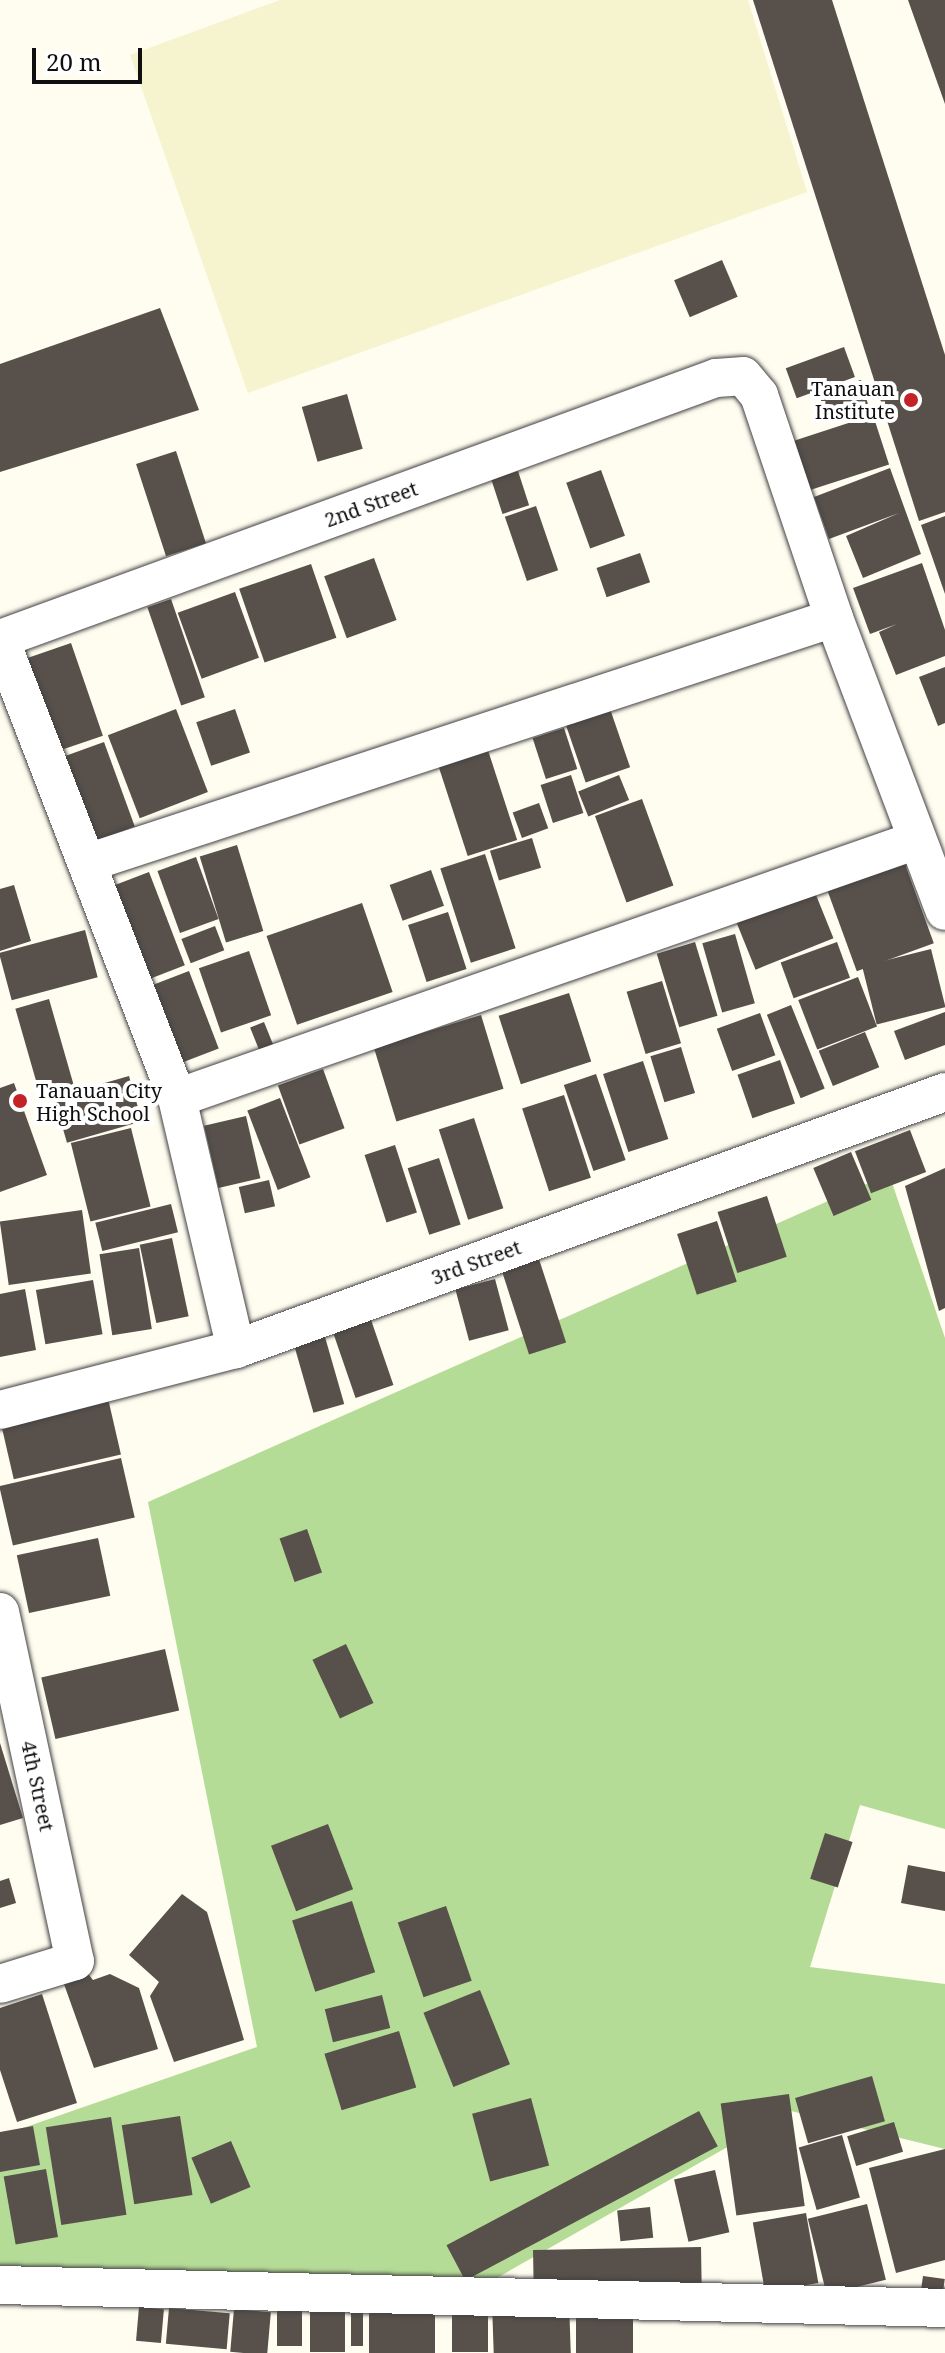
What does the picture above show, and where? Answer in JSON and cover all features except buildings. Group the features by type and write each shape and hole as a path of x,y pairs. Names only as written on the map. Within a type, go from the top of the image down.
{"street":[{"name":"2nd Street","path":"0,639 716,378 743,376 759,395 834,618"},
{"path":"87,863 834,618 945,911"},
{"path":"0,639 177,1098 236,1349"},
{"path":"177,1098 917,840"},
{"name":"3rd Street","path":"0,1410 236,1349 945,1092"},
{"name":"4th Street","path":"0,1612 8,1687 75,1961 0,1984"},
{"path":"0,2285 945,2308"}],"shaded area":[{"path":"280,0 748,0 807,192 248,393 130,55"}],"green space":[{"path":"889,1174 945,1338 945,1829 860,1805 810,1967 945,1984 945,2149 791,2111 465,2296 0,2279 0,2136 257,2047 148,1502"}],"place":[{"name":"Tanauan Institute","path":"911,400"},
{"name":"Tanauan City High School","path":"20,1101"}]}
